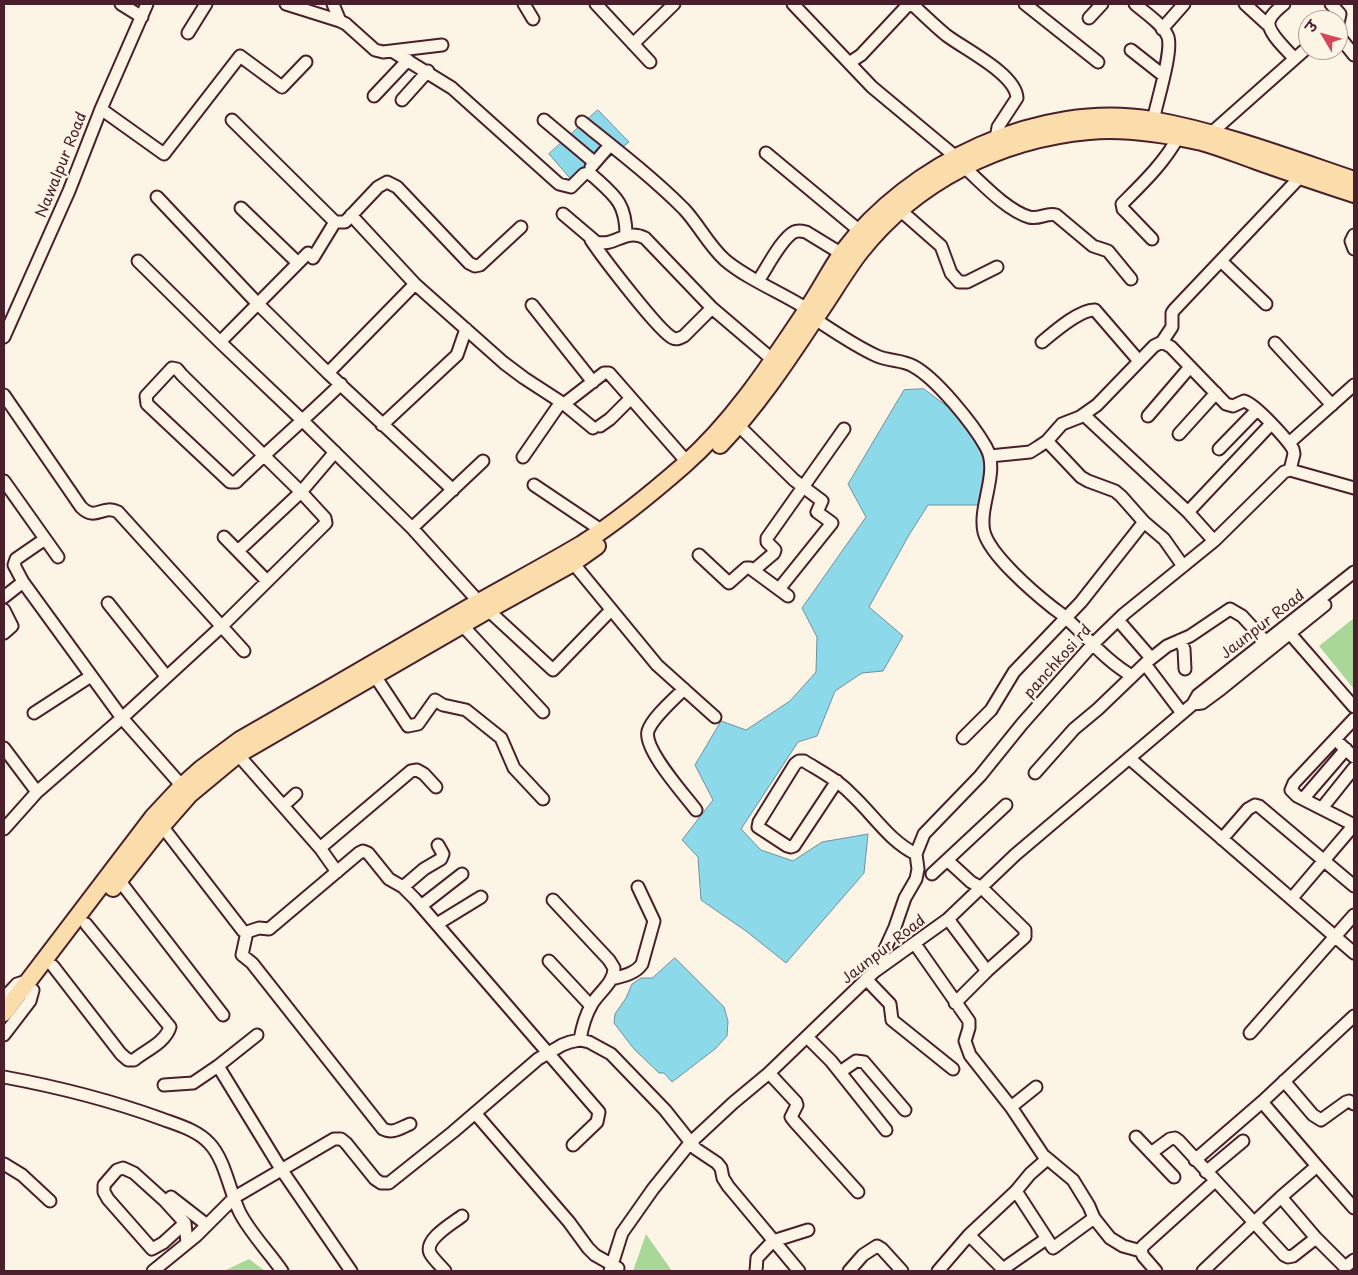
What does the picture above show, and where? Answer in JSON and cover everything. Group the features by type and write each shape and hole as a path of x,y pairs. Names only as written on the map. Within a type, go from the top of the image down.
{"highway":[{"path":"4,1013 31,985 53,966 162,826 190,794 234,751 483,606 583,543 654,491 716,434 773,360 839,282 861,251 900,210 960,162 996,139 1044,125 1085,118 1133,118 1178,137 1205,143 1354,194"},
{"path":"4,1026 31,985 152,817 182,786 218,755 234,751 375,676 462,625 483,606 573,563 639,516 698,468 761,397 811,314 842,254 878,214 901,193 935,169 1017,144 1051,137 1090,131 1152,127 1210,134 1354,180"}],"street":[{"path":"121,4 142,16"},
{"name":"Nawalpur Road","path":"4,337 6,324 69,191 101,109 147,4"},
{"path":"188,33 206,4"},
{"path":"286,4 346,24 375,50 383,52 442,45"},
{"path":"333,4 340,21"},
{"path":"524,4 533,19"},
{"path":"596,4 650,62"},
{"path":"633,44 674,4"},
{"path":"793,4 872,87 1014,211 1035,218 1052,214 1056,215 1093,246 1108,251 1131,279"},
{"path":"1024,4 1098,62"},
{"path":"1089,18 1102,4"},
{"path":"1134,4 1162,29 1168,37 1169,46 1164,76 1152,127"},
{"path":"1245,4 1268,25 1271,32 1294,58"},
{"path":"1268,25 1273,14 1284,4"},
{"path":"850,63 861,56 909,5 914,6 947,36 988,62 1014,87 1017,98 998,127 996,139"},
{"path":"1162,29 1177,6"},
{"path":"1131,50 1164,76"},
{"path":"392,51 428,71 465,98 511,142 560,184 571,187 584,174 588,173 594,162 610,145"},
{"path":"1210,134 1298,55"},
{"path":"101,109 164,154 240,56 282,87 306,62"},
{"path":"374,96 408,60"},
{"path":"402,100 428,71"},
{"path":"232,120 336,222 344,222 382,184 387,182 392,183 469,263 475,266 480,264 521,227"},
{"path":"544,120 594,162"},
{"path":"582,122 685,210 725,260 811,314 851,343 879,357 912,365 923,372 966,418 986,446 990,456 989,482 983,521 984,532 994,552 1024,583 1052,608 1066,617 1116,667 1132,676"},
{"path":"1152,239 1123,209 1122,204 1171,150 1178,137"},
{"path":"766,153 861,232"},
{"path":"588,173 603,185 621,204 626,221 626,235"},
{"path":"990,456 1030,452 1047,441 1062,424 1084,415 1097,405 1154,346 1162,342 1172,327 1172,313 1174,310 1301,176"},
{"path":"157,197 258,304 382,425 453,490"},
{"path":"240,208 298,263"},
{"path":"900,210 941,246 951,273 959,282 967,282 997,267"},
{"path":"563,214 591,240 606,262 656,323 672,338 678,339 684,336 712,308"},
{"path":"351,215 415,284 466,329 517,373 596,427 610,419 631,398"},
{"path":"220,342 298,263 310,256 336,222"},
{"path":"758,281 785,240 794,232 800,230 842,254"},
{"path":"591,240 602,244 609,243 626,235 639,235 650,242 712,308 773,360"},
{"path":"1354,236 1351,241 1354,248"},
{"path":"138,260 220,342 304,420 412,528 483,606 553,670 611,610"},
{"path":"1221,261 1266,304"},
{"path":"328,373 415,284"},
{"path":"532,305 593,382"},
{"path":"1042,342 1071,321 1090,310 1095,310 1139,361"},
{"path":"382,425 457,355 466,329"},
{"path":"1162,342 1171,347 1230,406 1244,401 1257,410 1293,449 1294,454 1290,470 1354,488"},
{"path":"1275,343 1332,405"},
{"path":"1148,416 1190,367"},
{"path":"4,829 37,792 122,718 222,626 326,523 325,518 301,492 263,456 177,369 172,368 146,396 147,404 230,482 236,482 263,456 304,420 340,384"},
{"path":"523,456 562,403 604,373 609,373 687,462"},
{"path":"1289,443 1353,389"},
{"path":"1179,434 1216,393"},
{"path":"4,395 87,512 94,514 107,509 118,512 244,650"},
{"path":"1219,449 1257,410"},
{"path":"1084,415 1188,512 1214,541"},
{"path":"1188,512 1271,424"},
{"path":"699,555 729,583 746,568 750,568 783,593 832,523 817,512 822,501 803,488 738,425"},
{"path":"754,570 774,553 774,550 767,542 767,538 844,429"},
{"path":"1047,441 1081,477 1088,482 1115,491 1121,496 1144,522 1164,539 1183,566"},
{"path":"238,551 301,492 335,452"},
{"path":"412,528 483,461"},
{"name":"panchkosi rd","path":"871,976 895,928 905,898 916,879 918,869 916,854 924,834 980,776 1022,724 1092,645 1118,620 1214,541 1279,476 1290,470"},
{"path":"4,481 58,557"},
{"path":"534,484 602,530"},
{"path":"963,738 991,710 1014,672 1104,574 1144,522"},
{"path":"224,537 267,581"},
{"path":"45,539 14,562 23,582 122,718 182,786"},
{"path":"573,563 657,665 716,717"},
{"name":"Jaunpur Road","path":"1193,704 1202,703 1221,689 1354,572"},
{"path":"4,597 23,582"},
{"name":"Jaunpur Road","path":"614,1269 620,1237 653,1189 690,1143 733,1103 769,1073 871,976 948,919 1015,855 1193,704 1198,695 1266,642 1287,630 1354,582"},
{"path":"108,604 166,676"},
{"path":"4,610 12,626 4,633"},
{"path":"1036,773 1074,729 1098,709 1148,661 1167,646 1206,627 1226,611 1230,610 1242,616 1266,642"},
{"path":"1118,620 1182,713"},
{"path":"462,625 543,712"},
{"path":"1287,630 1354,707"},
{"path":"1180,640 1184,649 1185,669"},
{"path":"34,713 91,676"},
{"path":"375,676 408,726 418,724 436,700 443,705 466,710 475,716 501,738 514,768 543,799"},
{"path":"684,689 652,723 648,731 648,742 653,754 696,810"},
{"path":"1292,898 1354,825 1293,793 1292,786 1354,719"},
{"path":"1302,798 1350,753 1335,740"},
{"path":"4,748 37,792"},
{"path":"234,751 320,848 337,872"},
{"path":"1129,758 1354,953"},
{"path":"837,781 794,846 787,846 758,827 759,822 795,764 799,761 804,761 837,781 851,793 888,834 909,851 916,854"},
{"path":"1322,808 1354,768"},
{"path":"320,848 411,771 417,770 424,774 436,787"},
{"path":"283,806 296,794"},
{"path":"1222,839 1248,809 1255,804 1352,881"},
{"path":"932,874 1006,805"},
{"path":"162,826 243,931 247,932 258,928 269,929 358,853 363,851 368,853 389,879 403,888 421,906 599,1112 597,1122 573,1145"},
{"path":"403,888 424,869 441,859 443,854 438,845"},
{"path":"947,860 971,882 982,888 1025,930 1026,934 955,1003"},
{"path":"421,906 462,874"},
{"path":"119,880 223,1015"},
{"path":"611,979 639,969 645,955 654,921 638,887"},
{"path":"437,924 481,898"},
{"path":"553,900 610,960 614,968 611,979 591,1006 582,1024 580,1040"},
{"path":"1250,1033 1354,915"},
{"path":"948,919 987,971"},
{"path":"53,966 120,1054 128,1060 134,1060 167,1035 170,1027 86,924"},
{"path":"247,932 242,955 252,963 383,1129 394,1131 410,1124"},
{"path":"915,944 969,1021 965,1041 970,1055 1011,1107 1046,1160 1073,1180 1094,1218 1110,1238 1123,1246 1141,1251"},
{"path":"549,961 591,1006"},
{"path":"871,976 890,1004 892,1020 953,1069"},
{"path":"4,998 17,984 31,985 30,1001 4,1034"},
{"path":"1195,1160 1262,1102 1354,1016"},
{"path":"164,1085 193,1083 257,1035"},
{"path":"807,1037 824,1053 886,1130"},
{"path":"156,1270 188,1243 234,1197 334,1139 340,1139 346,1143 375,1179 381,1183 389,1183 538,1059 570,1042 580,1040 589,1042 611,1054 665,1110 690,1143 701,1154 717,1162 728,1186 799,1271"},
{"path":"840,1072 856,1061 864,1062 906,1110"},
{"path":"218,1066 281,1169 351,1271"},
{"path":"769,1073 796,1102 797,1105 791,1117 794,1122 858,1192"},
{"path":"4,1077 56,1087 120,1104 187,1128 202,1136 214,1148 239,1212 282,1271"},
{"path":"1284,1081 1313,1115 1321,1120 1346,1102 1349,1101 1354,1104"},
{"path":"1011,1107 1036,1087"},
{"path":"1262,1102 1354,1208"},
{"path":"475,1113 569,1222 588,1248 614,1269"},
{"path":"1136,1137 1174,1177"},
{"path":"1150,1153 1170,1139 1175,1138 1288,1258 1316,1238"},
{"path":"1206,1172 1243,1141"},
{"path":"938,1271 969,1235 1046,1160"},
{"path":"4,1164 22,1175 50,1201"},
{"path":"1204,1271 1281,1197 1317,1166"},
{"path":"185,1223 163,1243 152,1249 108,1199 104,1192 104,1185 117,1170 123,1168 134,1173 165,1201 185,1223 188,1243"},
{"path":"1141,1251 1148,1241 1216,1181"},
{"path":"1016,1191 1052,1247 1056,1248 1094,1218"},
{"path":"171,1197 207,1225"},
{"path":"1281,1197 1316,1238 1347,1267"},
{"path":"446,1271 430,1254 429,1248 436,1236 462,1216"},
{"path":"756,1271 757,1258 773,1241 808,1230"},
{"path":"969,1235 1003,1269 1046,1239"},
{"path":"849,1271 864,1254 877,1246 902,1271"},
{"path":"1141,1251 1156,1271"}],"green space":[{"path":"1354,618 1354,689 1319,646"},
{"path":"646,1234 672,1271 633,1271"},
{"path":"249,1259 265,1271 224,1271"}],"water":[{"path":"598,110 629,142 575,184 549,154"},
{"path":"924,389 966,421 985,462 980,505 928,505 869,607 903,636 883,671 862,673 835,691 817,736 798,742 741,829 761,850 793,861 822,842 868,834 864,873 786,963 746,931 701,900 698,857 682,840 713,800 695,765 721,721 746,730 790,701 816,672 817,637 802,608 866,517 848,484 904,390"},
{"path":"675,958 724,1007 728,1021 727,1036 715,1049 672,1082 664,1073 659,1073 634,1049 614,1023 615,1014 626,998 632,984 641,978 652,978"}]}
